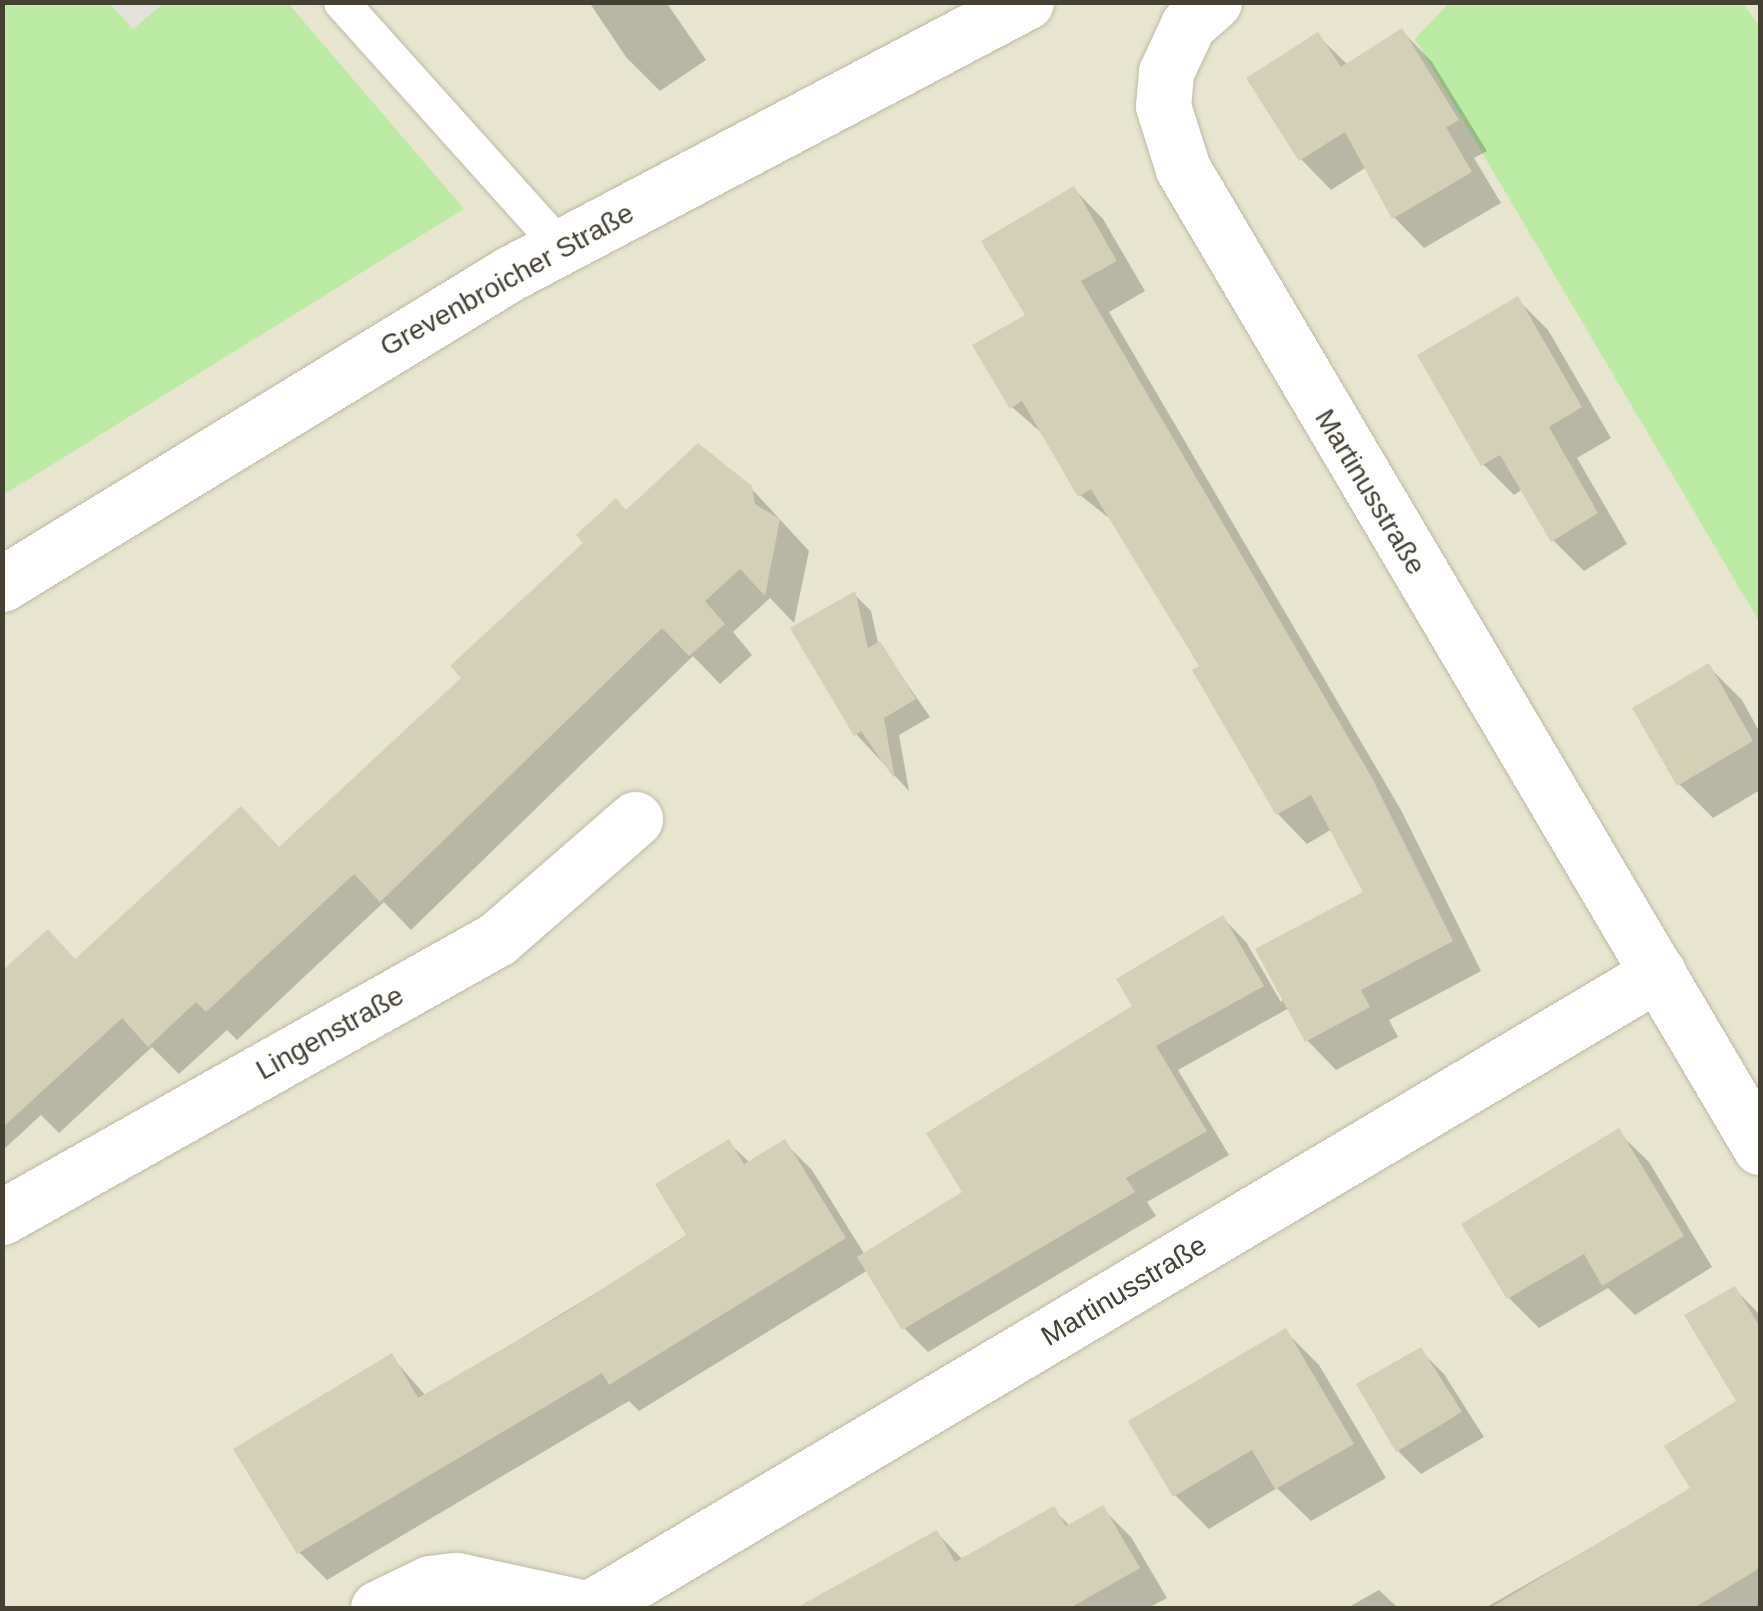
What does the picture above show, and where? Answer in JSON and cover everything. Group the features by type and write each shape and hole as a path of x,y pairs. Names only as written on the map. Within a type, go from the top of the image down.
{"street":[{"name":"Grevenbroicher Straße","path":"2,584 560,246 1026,2"},
{"name":"Martinusstraße","path":"1214,2 1188,26 1166,72 1163,106 1182,170 1760,1147"},
{"name":"Lingenstraße","path":"2,1217 497,939 635,819"},
{"name":"Martinusstraße","path":"378,1608 430,1583 456,1580 587,1608 1658,974"}],"lane":[{"path":"341,2 560,246"}],"shaded area":[{"path":"3,3 1760,3 1760,1608 3,1608"},
{"path":"111,3 164,3 133,28"}],"green space":[{"path":"1450,2 1743,3 1760,27 1760,623 1415,39"},
{"path":"3,3 109,3 133,29 164,3 288,3 464,209 3,495"}],"building":[{"path":"1402,28 1459,120 1446,127 1472,172 1392,219 1345,132 1299,161 1246,78 1318,32 1341,67"},
{"path":"1074,186 1117,261 1081,281 1372,778 1453,941 1361,990 1370,1007 1305,1042 1255,949 1363,892 1311,795 1276,815 1192,670 1199,666 1091,489 1078,497 1022,401 1010,409 972,345 1025,315 981,241"},
{"path":"1518,296 1582,407 1549,427 1598,513 1551,542 1500,455 1481,466 1417,355"},
{"path":"698,443 752,486 755,504 780,519 765,596 740,569 705,601 725,624 689,656 662,628 380,902 354,874 206,1012 196,1002 148,1047 122,1018 2,1128 2,971 48,929 75,959 241,806 279,847 461,678 450,666 583,543 576,535 616,498 626,510"},
{"path":"855,591 868,648 880,641 916,699 884,718 895,780 861,731 854,736 790,628"},
{"path":"1709,663 1753,741 1677,786 1632,708"},
{"path":"1223,915 1264,986 1156,1046 1207,1131 1126,1178 1135,1192 902,1330 857,1257 962,1192 926,1133 1132,1006 1116,979"},
{"path":"1619,1128 1684,1236 1602,1286 1584,1254 1507,1299 1461,1224"},
{"path":"729,1139 744,1164 785,1139 846,1238 609,1385 602,1373 297,1554 233,1449 392,1353 418,1398 565,1313 686,1235 655,1184"},
{"path":"1735,1286 1760,1327 1760,1568 1694,1608 1490,1608 1690,1488 1664,1446 1736,1401 1684,1315"},
{"path":"1286,1328 1354,1444 1275,1489 1252,1450 1173,1497 1128,1421"},
{"path":"1421,1347 1462,1412 1396,1452 1356,1384"},
{"path":"1103,1505 1140,1568 1070,1608 796,1608 937,1530 955,1562 1054,1506 1066,1526"}]}
